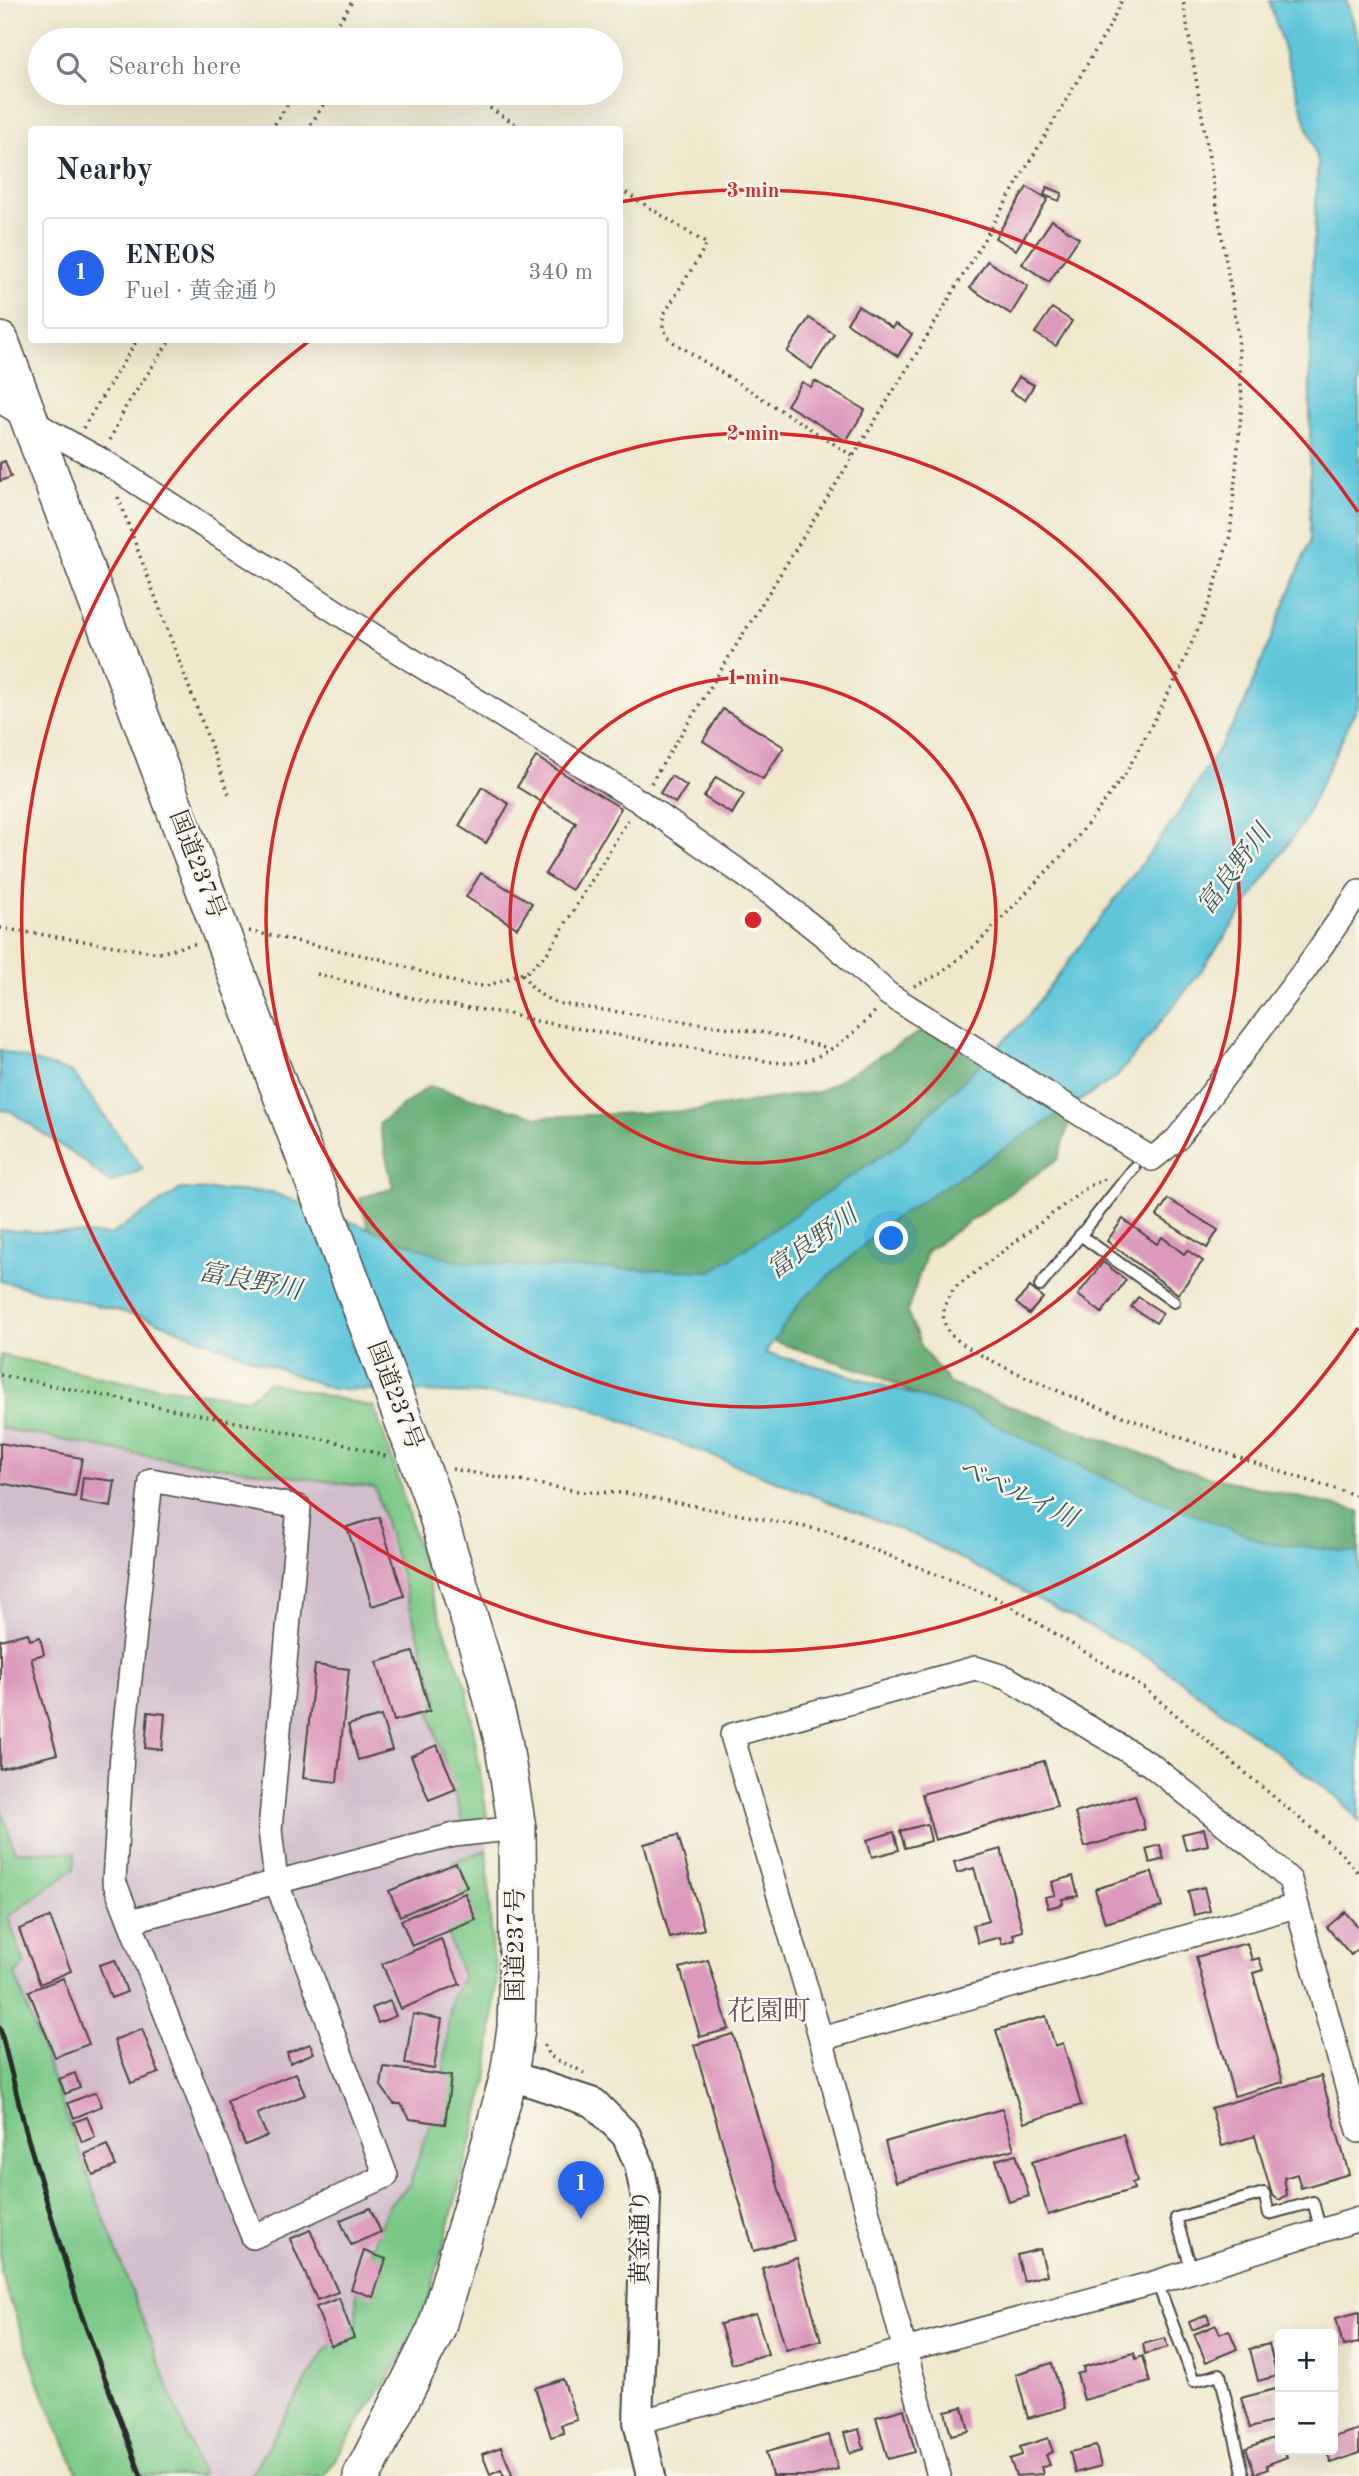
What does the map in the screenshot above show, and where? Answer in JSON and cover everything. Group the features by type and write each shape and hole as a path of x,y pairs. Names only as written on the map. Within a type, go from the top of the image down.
{"highway":[{"name":"国道237号","path":"0,341 14,409 222,935 297,1138 403,1447 431,1494 486,1673 503,1740 517,1828 519,1955 516,2028 509,2075 436,2330 362,2476"}],"street":[{"path":"14,409 105,462 405,656 639,801 774,895 894,998 1134,1158 1152,1159 1177,1139 1304,971 1359,892"},
{"path":"151,1480 299,1507 270,1830 276,1881 386,2176 253,2236 130,1921 114,1881 123,1742 151,1480"},
{"path":"939,2476 821,2039 732,1734 975,1668 1007,1678 1151,1765 1290,1880 1359,2131"},
{"path":"130,1921 454,1835 517,1828"},
{"path":"821,2039 1296,1906"},
{"name":"黄金通り","path":"509,2075 594,2103 626,2134 639,2164 646,2199 638,2422 652,2476"},
{"path":"638,2422 1157,2281 1359,2219"}],"lane":[{"path":"1040,1286 1134,1158"},
{"path":"1080,1235 1174,1302"},
{"path":"1192,2271 1177,2218 1264,2193 1269,2214 1313,2202 1321,2231"},
{"path":"1157,2281 1194,2381 1220,2374 1244,2476"}],"path":[{"path":"336,28 354,0"},
{"path":"0,928 159,953 247,930 380,959 465,985 487,986 528,971 549,951 853,456 1108,29 1122,0"},
{"path":"317,974 428,1002 504,1013 772,1062 804,1062 861,1027 894,998 940,974 978,943 1070,847 1126,773 1177,677 1214,588 1230,536 1242,402 1240,375 1234,310 1183,0"},
{"path":"274,126 287,105"},
{"path":"310,126 323,105"},
{"path":"485,105 519,126"},
{"path":"623,191 707,244 663,316 663,328 670,340 853,456"},
{"path":"74,446 91,412 135,343"},
{"path":"168,343 125,408 112,435 105,462 230,797"},
{"path":"522,974 536,993 547,1000 562,1004 766,1033 830,1048"},
{"path":"1134,1158 1089,1186 970,1274 947,1297 944,1319 948,1331 958,1341 980,1353 1072,1397 1359,1496"},
{"path":"0,1375 342,1443 403,1447"},
{"path":"449,1468 583,1492 626,1493 826,1531 996,1598 1144,1688 1341,1853 1359,1874"},
{"path":"542,2041 546,2051 554,2059 579,2070 589,2078"}],"shaded area":[{"path":"0,1428 140,1455 375,1488 438,1701 430,1714 488,1823 487,1850 453,1862 466,1917 446,1929 463,1979 451,1998 442,2087 409,2187 388,2206 356,2289 357,2325 325,2350 250,2476 202,2476 88,2176 15,1973 25,1965 8,1917 74,1869 75,1853 15,1851 0,1806"}],"green space":[{"path":"936,1023 1078,1093 1058,1159 927,1251 907,1312 922,1348 950,1384 1198,1474 1359,1511 1359,1582 1131,1506 877,1375 767,1339 403,1252 369,1228 359,1198 393,1188 379,1124 429,1086 538,1117 691,1111 818,1092"},
{"path":"0,1355 126,1382 248,1399 268,1382 374,1407 395,1468 432,1596 467,1689 488,1823 466,1832 430,1714 438,1701 375,1488 140,1455 0,1428"},
{"path":"0,1806 15,1851 75,1852 74,1869 8,1917 25,1965 15,1974 88,2176 202,2476 79,2476 46,2402 0,2272"},
{"path":"487,1850 492,1950 497,1976 487,2082 422,2326 324,2476 250,2476 325,2350 357,2325 356,2289 388,2206 409,2186 442,2087 451,1998 463,1979 446,1929 466,1916 452,1862"}],"water":[{"path":"1269,0 1346,0 1359,39 1359,703 1302,824 1202,970 1117,1077 893,1219 802,1300 765,1353 970,1412 1115,1483 1264,1542 1359,1553 1359,1822 1339,1799 1150,1658 921,1538 562,1397 332,1389 147,1318 0,1281 0,1230 110,1235 181,1189 271,1192 455,1261 537,1267 712,1271 900,1143 1023,1022 1175,819 1242,710 1310,542 1310,316 1318,161"},
{"path":"0,1050 73,1073 143,1169 110,1183 85,1162 10,1111 0,1110"}],"building":[{"path":"1027,187 1048,199 1016,250 995,238"},
{"path":"1047,187 1062,193 1059,201 1044,195"},
{"path":"1052,220 1079,238 1049,282 1022,264"},
{"path":"987,261 1028,286 1011,314 970,288"},
{"path":"858,306 892,328 895,324 912,334 898,356 847,323"},
{"path":"1052,308 1072,321 1056,346 1035,333"},
{"path":"809,318 834,334 812,369 787,352"},
{"path":"1019,377 1034,385 1025,400 1010,391"},
{"path":"815,381 865,410 846,441 787,405 802,382 811,387"},
{"path":"5,461 11,477 0,481 0,463"},
{"path":"723,709 784,747 763,779 703,741"},
{"path":"536,757 621,808 572,890 545,874 576,823 517,787"},
{"path":"671,776 687,786 675,803 660,793"},
{"path":"716,777 744,794 732,814 704,797"},
{"path":"482,787 509,804 486,843 459,826"},
{"path":"481,873 532,903 517,928 466,897"},
{"path":"1168,1199 1218,1230 1207,1248 1157,1216"},
{"path":"1123,1219 1157,1244 1162,1237 1184,1254 1187,1250 1203,1261 1178,1294 1107,1241"},
{"path":"1103,1262 1126,1280 1102,1313 1078,1295"},
{"path":"1030,1287 1043,1298 1029,1314 1016,1303"},
{"path":"1138,1297 1163,1313 1156,1323 1131,1307"},
{"path":"0,1443 82,1458 75,1497 0,1483"},
{"path":"83,1477 115,1481 111,1507 80,1502"},
{"path":"379,1517 404,1596 372,1606 347,1527"},
{"path":"28,1633 30,1640 40,1637 44,1654 31,1658 57,1754 0,1769 0,1640"},
{"path":"413,1652 430,1711 394,1721 377,1662"},
{"path":"315,1665 349,1669 337,1782 303,1778"},
{"path":"148,1712 165,1714 162,1750 145,1748"},
{"path":"381,1716 392,1750 358,1760 348,1725"},
{"path":"437,1745 456,1789 429,1800 411,1756"},
{"path":"1044,1761 1057,1806 935,1840 922,1794"},
{"path":"1135,1795 1145,1829 1085,1847 1075,1813"},
{"path":"927,1824 931,1841 905,1848 900,1831"},
{"path":"1204,1829 1208,1845 1186,1850 1182,1834"},
{"path":"894,1832 899,1850 872,1857 867,1840"},
{"path":"678,1835 704,1929 670,1938 644,1844"},
{"path":"1160,1845 1164,1859 1150,1863 1146,1849"},
{"path":"1001,1849 1023,1931 1013,1934 1015,1940 1002,1944 1000,1937 978,1943 973,1925 989,1921 974,1868 957,1873 954,1862"},
{"path":"456,1863 467,1887 400,1916 389,1891"},
{"path":"1152,1872 1162,1907 1105,1923 1095,1889"},
{"path":"1073,1876 1078,1896 1062,1899 1063,1904 1048,1908 1045,1897 1055,1895 1052,1882"},
{"path":"1204,1887 1210,1911 1194,1915 1188,1891"},
{"path":"465,1893 476,1920 412,1946 401,1920"},
{"path":"1345,1912 1359,1928 1359,1948 1351,1955 1327,1927"},
{"path":"50,1917 71,1971 40,1984 19,1929"},
{"path":"441,1939 460,1984 401,2009 382,1964"},
{"path":"1247,1943 1252,1960 1259,1958 1263,1970 1253,1973 1283,2082 1234,2096 1196,1957"},
{"path":"115,1960 127,1992 111,1998 99,1965"},
{"path":"708,1960 729,2029 700,2037 680,1968"},
{"path":"63,1978 89,2044 55,2057 29,1991"},
{"path":"390,2001 396,2016 378,2023 372,2008"},
{"path":"413,2014 442,2019 434,2069 405,2064"},
{"path":"1046,2016 1055,2046 1063,2043 1081,2105 1024,2123 996,2030"},
{"path":"142,2029 159,2073 131,2083 114,2040"},
{"path":"733,2034 794,2240 754,2251 694,2045"},
{"path":"310,2044 314,2053 290,2063 287,2053"},
{"path":"384,2067 451,2076 445,2124 410,2119 401,2104 394,2104 381,2086"},
{"path":"75,2073 80,2088 65,2094 59,2079"},
{"path":"296,2073 305,2095 257,2114 267,2136 245,2145 227,2101"},
{"path":"1321,2076 1349,2174 1301,2188 1297,2174 1284,2178 1287,2195 1279,2200 1272,2195 1255,2136 1222,2146 1211,2108"},
{"path":"96,2092 102,2106 74,2118 68,2103"},
{"path":"1002,2109 1014,2149 896,2182 885,2142"},
{"path":"87,2117 95,2137 82,2142 74,2122"},
{"path":"1123,2134 1137,2181 1132,2183 1134,2189 1048,2215 1032,2162"},
{"path":"107,2145 116,2166 93,2175 85,2154"},
{"path":"1016,2154 1029,2196 1009,2202 996,2160"},
{"path":"370,2208 381,2232 351,2245 340,2220"},
{"path":"310,2230 338,2292 317,2300 290,2239"},
{"path":"1040,2249 1047,2275 1024,2281 1017,2255"},
{"path":"364,2251 386,2259 373,2297 351,2289"},
{"path":"797,2258 821,2340 786,2350 762,2268"},
{"path":"339,2298 354,2338 331,2346 316,2307"},
{"path":"1359,2312 1359,2343 1343,2346 1336,2318"},
{"path":"756,2314 768,2354 732,2364 720,2324"},
{"path":"1207,2315 1210,2323 1192,2330 1189,2322"},
{"path":"1216,2325 1220,2334 1229,2330 1237,2349 1206,2362 1194,2334"},
{"path":"1165,2338 1168,2347 1145,2354 1143,2344"},
{"path":"1269,2344 1275,2377 1258,2381 1250,2349"},
{"path":"1134,2353 1136,2359 1143,2356 1150,2382 1084,2400 1077,2374 1084,2372 1083,2367"},
{"path":"1052,2363 1065,2408 1028,2418 1016,2374"},
{"path":"563,2379 577,2420 561,2425 564,2433 551,2437 535,2388"},
{"path":"1275,2389 1275,2421 1250,2428 1241,2398"},
{"path":"963,2407 969,2431 951,2435 945,2411"},
{"path":"904,2409 915,2452 888,2459 876,2417"},
{"path":"859,2429 864,2449 850,2453 844,2433"},
{"path":"1359,2429 1359,2453 1331,2463 1328,2455 1338,2455 1338,2435"},
{"path":"829,2435 838,2469 812,2476 772,2476 766,2452"},
{"path":"1275,2437 1275,2455 1287,2457 1266,2465 1268,2469 1255,2474 1246,2448"},
{"path":"1048,2438 1053,2452 1046,2455 1050,2465 1041,2467 1043,2474 1016,2476 1010,2459 1022,2455 1020,2447"},
{"path":"1096,2446 1101,2466 1075,2473 1070,2452"},
{"path":"501,2447 513,2476 504,2476 501,2469 490,2474 482,2454"}],"railway":[{"path":"0,2028 28,2139 80,2311 141,2476"}],"place":[{"name":"ENEOS","path":"581,2219"}],"district":[{"name":"花園町","path":"769,2013"}],"water label":[{"name":"富良野川","path":"1235,870"},
{"name":"富良野川","path":"813,1243"},
{"name":"富良野川","path":"250,1282"},
{"name":"ベベルイ川","path":"1017,1494"}]}
